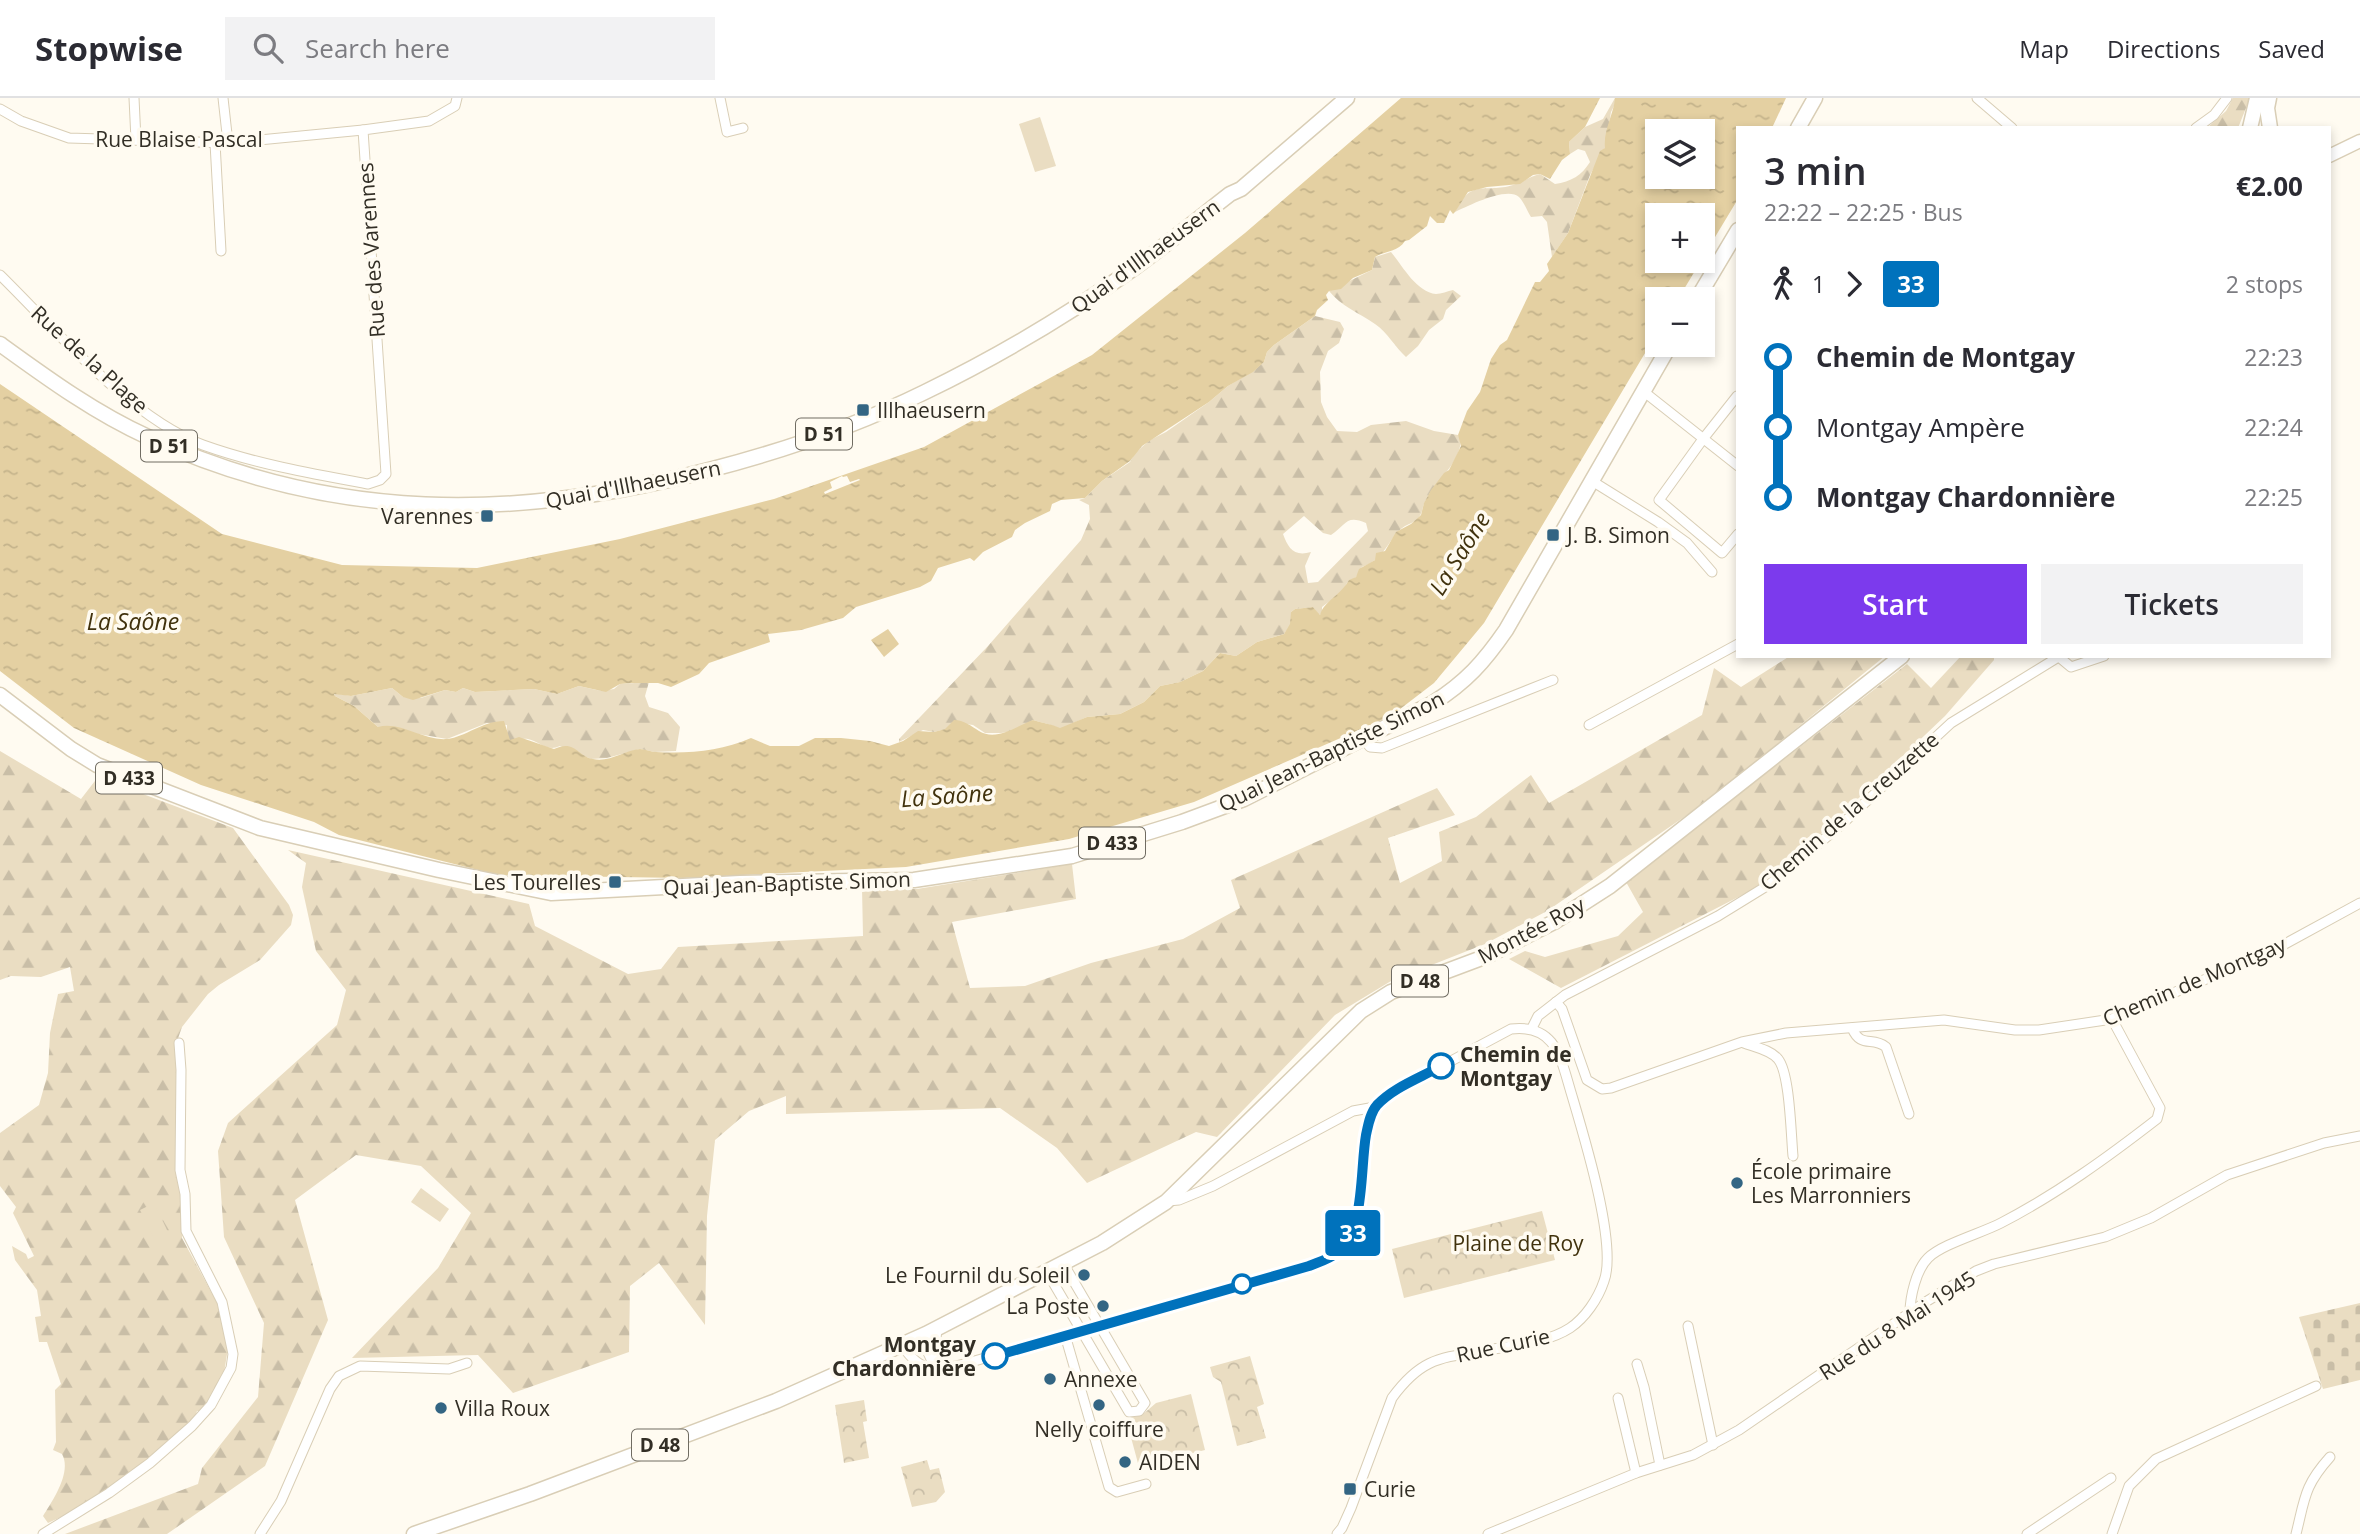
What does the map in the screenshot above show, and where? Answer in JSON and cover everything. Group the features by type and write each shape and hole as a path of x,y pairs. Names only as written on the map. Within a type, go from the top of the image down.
{"main road":[{"name":"Quai d'Illhaeusern","path":"0,344 62,388 120,423 219,466 291,487 381,503 425,506 525,504 663,482 759,457 819,436 897,405 1000,353 1134,268 1230,194 1334,98"},
{"name":"Quai d'Illhaeusern","path":"1230,194 1253,180 1347,98"},
{"path":"1799,126 1815,98"},
{"path":"2250,126 2257,98"},
{"path":"2269,98 2267,108 2270,126"},
{"path":"1705,287 1736,238"},
{"name":"Quai Jean-Baptiste Simon","path":"0,695 97,765 260,828 551,893 740,883 914,880 1072,856 1182,822 1244,799 1433,703 1458,687 1476,671 1506,629 1663,357"},
{"name":"Montée Roy","path":"1166,1202 1361,1011 1391,992 1487,956 1554,922 1610,886 1899,658"},
{"name":"D 48","path":"414,1534 776,1401 902,1345 1047,1272 1102,1243 1166,1202"}],"street":[{"path":"134,98 136,140"},
{"path":"223,98 228,143"},
{"path":"363,130 429,121 455,106 457,98"},
{"path":"720,98 727,132 743,128"},
{"path":"1977,98 2010,126"},
{"path":"2199,126 2214,115 2227,98"},
{"name":"Rue Blaise Pascal","path":"0,109 21,121 69,138 228,143 363,130"},
{"name":"Rue des Varennes","path":"363,130 386,474"},
{"path":"2331,155 2360,141"},
{"path":"215,142 221,251"},
{"name":"Rue de la Plage","path":"0,275 130,401 201,444 286,469 369,484 380,480 386,474"},
{"path":"1643,391 1736,464"},
{"path":"1736,397 1659,500 1723,553 1736,537"},
{"path":"1592,481 1687,543 1712,572"},
{"path":"1589,724 1736,645"},
{"name":"Chemin de la Creuzette","path":"1532,1028 1538,1016 1564,995 1718,916 1770,884 1841,825 1951,723 2057,658"},
{"path":"2060,658 2071,667 2098,658"},
{"path":"1363,739 1370,747 1382,748 1553,680"},
{"name":"Chemin de Montgay","path":"1556,1002 1562,1009 1587,1080 1602,1089 1611,1088 1742,1042 1786,1033 1944,1020 2015,1030 2039,1030 2112,1018 2272,951 2360,903"},
{"path":"1910,1313 1910,1301 1927,1259 1936,1252 2000,1224 2071,1182 2157,1119 2160,1108 2112,1018"},
{"path":"902,1345 915,1362 934,1371 1309,1266 1338,1252 1350,1239 1357,1222 1363,1152 1368,1124 1375,1107 1392,1092 1511,1029 1532,1028"},
{"name":"Rue Curie","path":"1337,1534 1351,1508 1392,1398 1420,1367 1446,1357 1536,1341 1568,1329 1584,1316 1605,1281 1605,1237 1586,1144 1559,1052 1548,1038 1532,1028"},
{"path":"1853,1028 1856,1038 1880,1042 1886,1046 1909,1114"},
{"path":"1742,1042 1777,1058 1782,1066 1786,1080 1793,1156"},
{"path":"43,1534 109,1493 162,1453 192,1426 211,1405 233,1361 230,1333 221,1298 186,1231 185,1194 180,1170 179,1043"},
{"path":"1166,1202 1179,1200 1213,1186 1353,1111 1375,1107"},
{"name":"Rue du 8 Mai 1945","path":"1488,1534 1636,1473 1713,1445 1976,1271 1994,1264 2105,1237 2151,1218 2227,1175 2324,1143 2360,1136"},
{"path":"1047,1272 1129,1412 1139,1411 1145,1403 1063,1263"},
{"path":"1688,1326 1713,1445"},
{"path":"937,1328 935,1350 948,1368"},
{"path":"1065,1335 1109,1487 1117,1492 1146,1484"},
{"path":"920,1336 931,1359 948,1368"},
{"path":"260,1534 281,1501 330,1389 339,1376 360,1366 449,1369 467,1363"},
{"path":"1637,1364 1660,1465"},
{"path":"2112,1534 2129,1486 2156,1459 2316,1386"},
{"path":"1618,1398 1636,1473"},
{"path":"2297,1534 2307,1489 2313,1476 2330,1457"},
{"path":"2027,1534 2111,1478"}],"green space":[{"path":"1615,98 1605,148 1590,175 1568,233 1552,257 1547,222 1542,216 1531,217 1521,199 1513,194 1487,198 1455,212 1461,201 1473,190 1513,185 1540,174 1555,184 1576,177 1590,162 1585,151 1578,149 1570,154 1569,142 1585,127 1603,119"},
{"path":"2233,98 2250,98 2239,126 2209,126 2226,111"},
{"path":"1040,117 1056,166 1035,172 1019,124"},
{"path":"1391,252 1422,288 1436,294 1453,290 1461,296 1406,357 1380,328 1329,291 1372,270 1375,257"},
{"path":"1315,316 1340,322 1344,329 1339,343 1328,351 1320,372 1321,402 1337,431 1357,432 1371,425 1406,421 1434,431 1458,435 1461,440 1456,458 1429,494 1417,519 1400,530 1377,559 1362,567 1339,594 1322,607 1322,613 1319,615 1313,607 1295,609 1291,612 1291,624 1284,634 1257,642 1236,656 1220,653 1203,671 1180,682 1160,686 1144,702 1120,714 1087,717 1060,729 1033,720 1014,731 1001,733 985,733 966,724 934,732 923,730 899,742 1081,540 1090,519 1089,505 1079,500 1130,462 1135,453 1150,440 1166,432 1253,371 1264,362 1267,352","holes":["1304,516 1323,533 1331,535 1350,520 1366,523 1368,531 1318,582 1308,583 1305,566 1311,552 1300,553 1292,550 1283,534"]},
{"path":"1787,658 1883,658 1706,802 1547,911 1485,944 1391,981 1335,1015 1217,1137 1196,1132 1087,1183 1057,1148 1000,1108 786,1114 786,1096 749,1111 715,1140 707,1216 705,1325 659,1263 630,1286 629,1352 513,1393 478,1355 352,1358 438,1268 471,1213 421,1166 356,1155 295,1200 328,1320 265,1466 167,1534 65,1534 198,1484 202,1468 258,1397 264,1323 224,1237 218,1151 228,1123 337,1025 346,990 316,951 302,887 306,863 288,850 529,904 535,926 628,974 661,969 678,947 863,936 862,888 917,889 1072,864 1076,899 952,922 970,988 1025,986 1091,963 1183,939 1240,908 1231,880 1437,788 1455,815 1388,838 1400,883 1442,861 1439,832 1476,817 1531,775 1549,803 1702,715 1714,668 1741,687"},
{"path":"1959,658 1994,658 1945,716 1801,853 1752,890 1561,988 1509,959 1525,951 1545,957 1618,936 1643,912 1626,882 1907,664 1931,688"},
{"path":"649,682 645,696 649,707 668,713 680,727 676,751 655,752 640,749 607,758 591,759 560,746 547,747 526,739 510,741 507,737 507,725 487,723 447,739 378,727 334,693 351,696 392,688 403,697 421,698 445,690 456,692 463,688 475,692 534,689 557,694 579,686 601,691 614,689 620,684"},
{"path":"0,751 81,799 98,777 233,828 289,905 293,915 291,925 260,960 208,994 182,1027 176,1044 176,1174 181,1189 182,1238 217,1303 228,1348 224,1373 205,1407 197,1411 195,1417 161,1447 126,1476 88,1502 48,1523 43,1516 60,1486 65,1469 62,1454 53,1450 56,1442 55,1390 61,1384 47,1342 39,1342 35,1317 41,1316 37,1290 15,1260 12,1246 26,1254 28,1259 34,1256 13,1213 16,1207 0,1186 0,1133 39,1105 48,1073 50,1033 58,994 74,991 70,967 41,977 11,976 0,980"},
{"path":"421,1188 449,1209 440,1222 411,1202"},
{"path":"154,1203 169,1234 155,1241 140,1210"},
{"name":"Plaine de Roy","path":"1542,1211 1555,1260 1404,1298 1392,1249"},
{"path":"2360,1303 2360,1380 2323,1389 2299,1317"},
{"path":"1250,1356 1264,1404 1257,1407 1266,1438 1237,1446 1221,1382 1213,1377 1210,1367"},
{"path":"1191,1394 1205,1450 1139,1467 1126,1419 1142,1415 1156,1403"},
{"path":"864,1400 867,1421 863,1422 869,1458 844,1463 835,1405"},
{"path":"927,1460 930,1470 939,1468 945,1492 936,1502 912,1507 901,1467"}],"water":[{"name":"La Saône","path":"1401,98 1600,98 1585,127 1569,142 1570,154 1562,160 1550,179 1540,174 1533,175 1520,184 1468,192 1453,214 1450,210 1444,223 1437,223 1430,216 1427,226 1409,240 1375,257 1372,270 1353,278 1341,289 1329,291 1326,295 1328,300 1317,310 1315,316 1274,345 1267,352 1264,362 1253,372 1228,386 1209,402 1142,446 1130,461 1102,481 1085,498 1061,500 1052,504 1050,511 1025,523 1015,530 1012,537 983,552 974,561 970,558 938,568 931,581 920,587 856,607 843,618 801,630 768,634 770,642 709,663 699,674 671,687 658,683 632,683 620,684 606,692 579,686 557,694 534,689 475,692 463,688 456,692 445,690 413,700 403,697 392,688 351,696 334,694 354,706 378,727 395,727 447,739 504,721 510,740 519,737 554,749 567,746 599,760 640,749 668,753 705,751 751,738 770,746 799,746 815,738 841,738 889,746 918,731 934,732 945,729 954,720 993,735 1007,732 1033,720 1060,728 1087,717 1120,714 1144,702 1160,686 1180,682 1203,671 1220,653 1236,656 1257,642 1284,634 1290,624 1291,612 1295,609 1313,607 1320,615 1349,580 1356,577 1359,569 1375,560 1376,553 1385,551 1396,532 1421,515 1431,490 1449,470 1461,446 1458,435 1467,411 1480,392 1491,359 1500,345 1507,340 1535,282 1540,282 1549,271 1547,264 1568,233 1600,151 1605,148 1615,98 1786,98 1773,126 1736,126 1736,202 1715,237 1715,203 1645,203 1645,273 1694,273 1685,287 1645,287 1645,353 1484,623 1434,683 1391,716 1194,802 1069,839 906,867 683,878 498,875 339,835 314,822 201,785 74,728 0,671 0,384 222,534 342,565 477,568 620,539 774,499 924,447 1092,355 1245,233"},
{"path":"888,629 899,644 884,657 871,640"}],"pier":[{"path":"847,476 850,482 860,480 825,494 824,492 832,488 830,482"}],"bus line":[{"name":"33","path":"995,1356 1309,1266 1338,1252 1350,1239 1357,1222 1363,1152 1368,1124 1375,1107 1392,1092 1441,1066"}],"place":[{"name":"Illhaeusern","path":"863,410"},
{"name":"Varennes","path":"487,516"},
{"name":"J. B. Simon","path":"1553,535"},
{"name":"Les Tourelles","path":"615,882"},
{"name":"Chemin de Montgay","path":"1441,1066"},
{"name":"École primaire Les Marronniers","path":"1737,1183"},
{"name":"Le Fournil du Soleil","path":"1084,1275"},
{"name":"La Poste","path":"1103,1306"},
{"name":"Montgay Chardonnière","path":"995,1356"},
{"name":"Annexe","path":"1050,1379"},
{"name":"Nelly coiffure","path":"1099,1405"},
{"name":"Villa Roux","path":"441,1408"},
{"name":"AIDEN","path":"1125,1462"},
{"name":"Curie","path":"1350,1489"}]}
